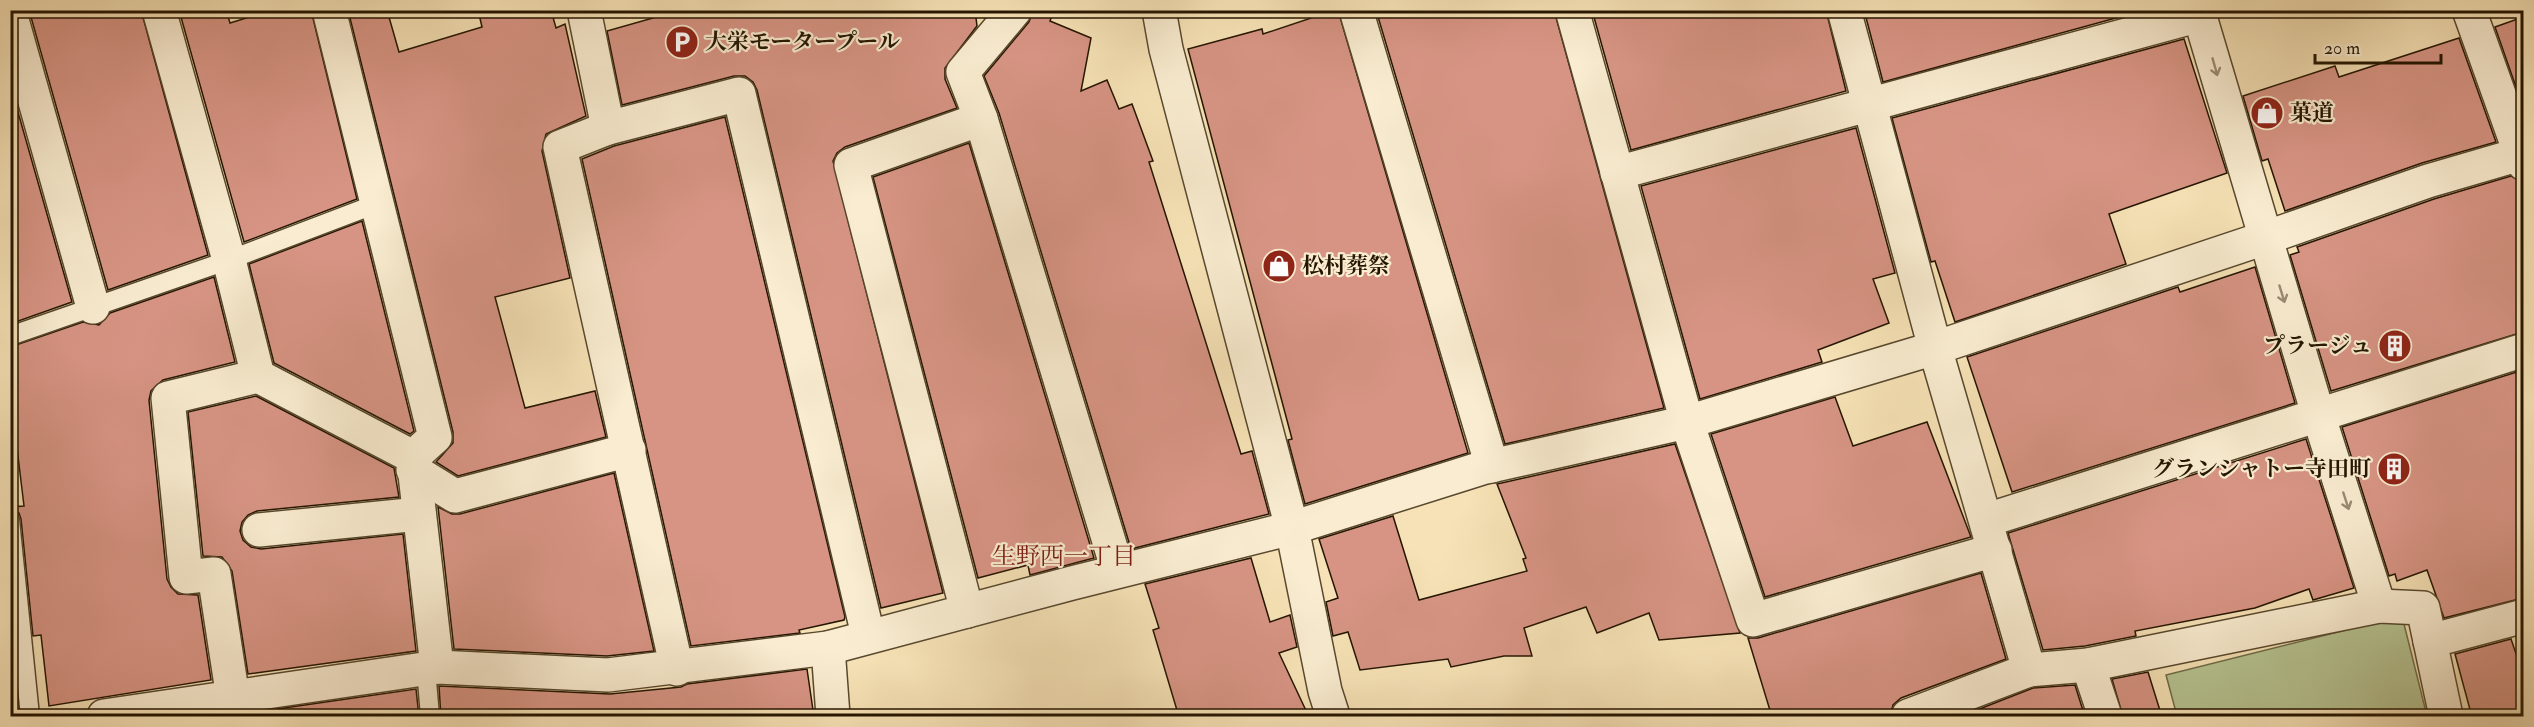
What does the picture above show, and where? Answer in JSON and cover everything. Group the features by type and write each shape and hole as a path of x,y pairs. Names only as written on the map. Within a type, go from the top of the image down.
{"street":[{"path":"159,10 229,260 258,376"},
{"path":"329,10 435,437 413,464 431,668"},
{"path":"584,10 608,128"},
{"path":"1015,10 963,72 981,119 1118,571"},
{"path":"1160,10 1166,49 1292,528 1325,691 1333,717"},
{"path":"1356,10 1492,466"},
{"path":"1572,10 1687,422 1754,620 2318,414 2523,350"},
{"path":"1844,10 1935,348 2030,670"},
{"path":"104,717 431,668 608,675 677,669 828,648 868,635 1292,528 1492,466 1687,422 1935,348 2428,181 2522,157 2469,10"},
{"path":"10,13 93,307"},
{"path":"1617,173 1870,106 2199,13 2318,414 2379,606"},
{"path":"677,669 560,147 608,128 739,94 868,635"},
{"path":"967,611 851,165 981,119"},
{"path":"233,698 214,574 186,577 168,398 258,376 413,464 455,496 629,450"},
{"path":"259,530 419,514"},
{"path":"1908,717 2030,670 2088,665 2379,606 2423,608 2446,717"},
{"path":"2430,641 2523,616"},
{"path":"828,648 833,717"},
{"path":"2088,665 2105,717"}],"lane":[{"path":"10,336 229,260 376,204"},
{"path":"10,520 30,717"},
{"path":"430,717 431,668"}],"green space":[{"path":"2402,616 2427,716 2177,716 2166,675"}],"building":[{"path":"29,10 141,10 208,255 108,290"},
{"path":"179,10 226,10 230,23 272,10 311,10 357,199 244,242"},
{"path":"348,10 387,10 399,52 482,27 478,10 551,10 556,28 565,24 586,116 546,134 542,151 570,278 495,297 525,408 595,391 606,437 458,476 436,462 453,443 453,432"},
{"path":"681,10 975,10 977,26 945,68 945,79 957,108 845,147 837,153 833,161 943,593 881,608 757,90 753,82 745,76 734,76 622,105 607,31"},
{"path":"1033,10 1054,10 1050,21 1091,38 1081,91 1107,80 1119,109 1132,104 1153,161 1149,162 1241,454 1252,451 1269,514 1131,549 999,113 984,76 1029,22"},
{"path":"1338,10 1468,453 1305,504 1288,440 1292,439 1188,49 1262,29 1263,34"},
{"path":"1376,10 1554,10 1664,408 1505,444"},
{"path":"1592,10 1826,10 1846,91 1631,150"},
{"path":"1864,10 2145,10 1883,82"},
{"path":"2523,17 2523,107 2495,27"},
{"path":"2459,38 2496,142 2422,163 2285,211 2268,159 2262,161 2243,96 2335,66 2339,77"},
{"path":"2184,39 2227,173 2109,214 2126,264 1955,322 1935,261 1931,262 1892,118"},
{"path":"10,84 72,302 10,324"},
{"path":"725,117 845,617 844,620 799,630 800,633 691,646 582,159 614,146"},
{"path":"1856,128 1895,273 1873,279 1889,323 1818,350 1822,362 1700,399 1641,186"},
{"path":"969,143 1094,558 1030,575 1028,565 978,578 873,177"},
{"path":"2511,176 2523,182 2523,332 2331,391 2290,255 2299,252 2297,247 2434,199"},
{"path":"362,221 414,431 410,434 274,363 249,264"},
{"path":"2255,267 2295,403 2012,492 1967,357 2178,287 2180,292"},
{"path":"214,277 235,362 163,380 151,391 149,400 167,579 178,594 198,595 211,680 49,706 41,635 33,636 21,519 19,513 10,509 10,507 24,506 10,390 10,347 83,322 99,325 110,313"},
{"path":"2523,370 2523,598 2444,618 2427,570 2397,581 2395,574 2389,576 2342,427"},
{"path":"256,396 394,468 399,497 257,511 248,515 242,522 240,531 243,540 251,547 261,549 403,534 416,651 248,674 232,571 222,557 203,556 188,412"},
{"path":"1835,397 1853,446 1927,422 1971,537 1765,597 1711,434"},
{"path":"2306,439 2354,588 2313,600 2309,589 2255,608 2135,631 2136,636 2085,646 2043,650 2008,533"},
{"path":"1675,444 1740,633 1659,640 1649,613 1597,633 1586,607 1524,628 1532,656 1504,656 1451,667 1448,659 1360,670 1348,632 1333,636 1326,602 1338,598 1319,539 1393,516 1419,600 1527,571 1523,559 1526,558 1497,484"},
{"path":"614,473 654,651 607,656 454,649 438,507 452,514 460,514"},
{"path":"1251,558 1270,622 1290,615 1297,647 1279,653 1309,717 1179,717 1153,630 1159,628 1145,584"},
{"path":"1981,573 2006,659 1901,698 1893,705 1890,717 1772,717 1748,638 1758,638"},
{"path":"2511,639 2523,674 2523,717 2472,717 2455,654"},
{"path":"807,669 814,717 441,717 439,686 610,694 681,687 687,684"},
{"path":"2148,672 2162,717 2123,717 2112,679"},
{"path":"2075,685 2085,717 1959,717 2033,688"},
{"path":"416,689 419,717 278,717 277,709"}],"place":[{"name":"大栄モータープール","path":"682,42"},
{"name":"菓道","path":"2267,113"},
{"name":"松村葬祭","path":"1279,266"},
{"name":"プラージュ","path":"2395,346"},
{"name":"グランシャトー寺田町","path":"2394,469"}],"district":[{"name":"生野西一丁目","path":"1064,556"}]}
